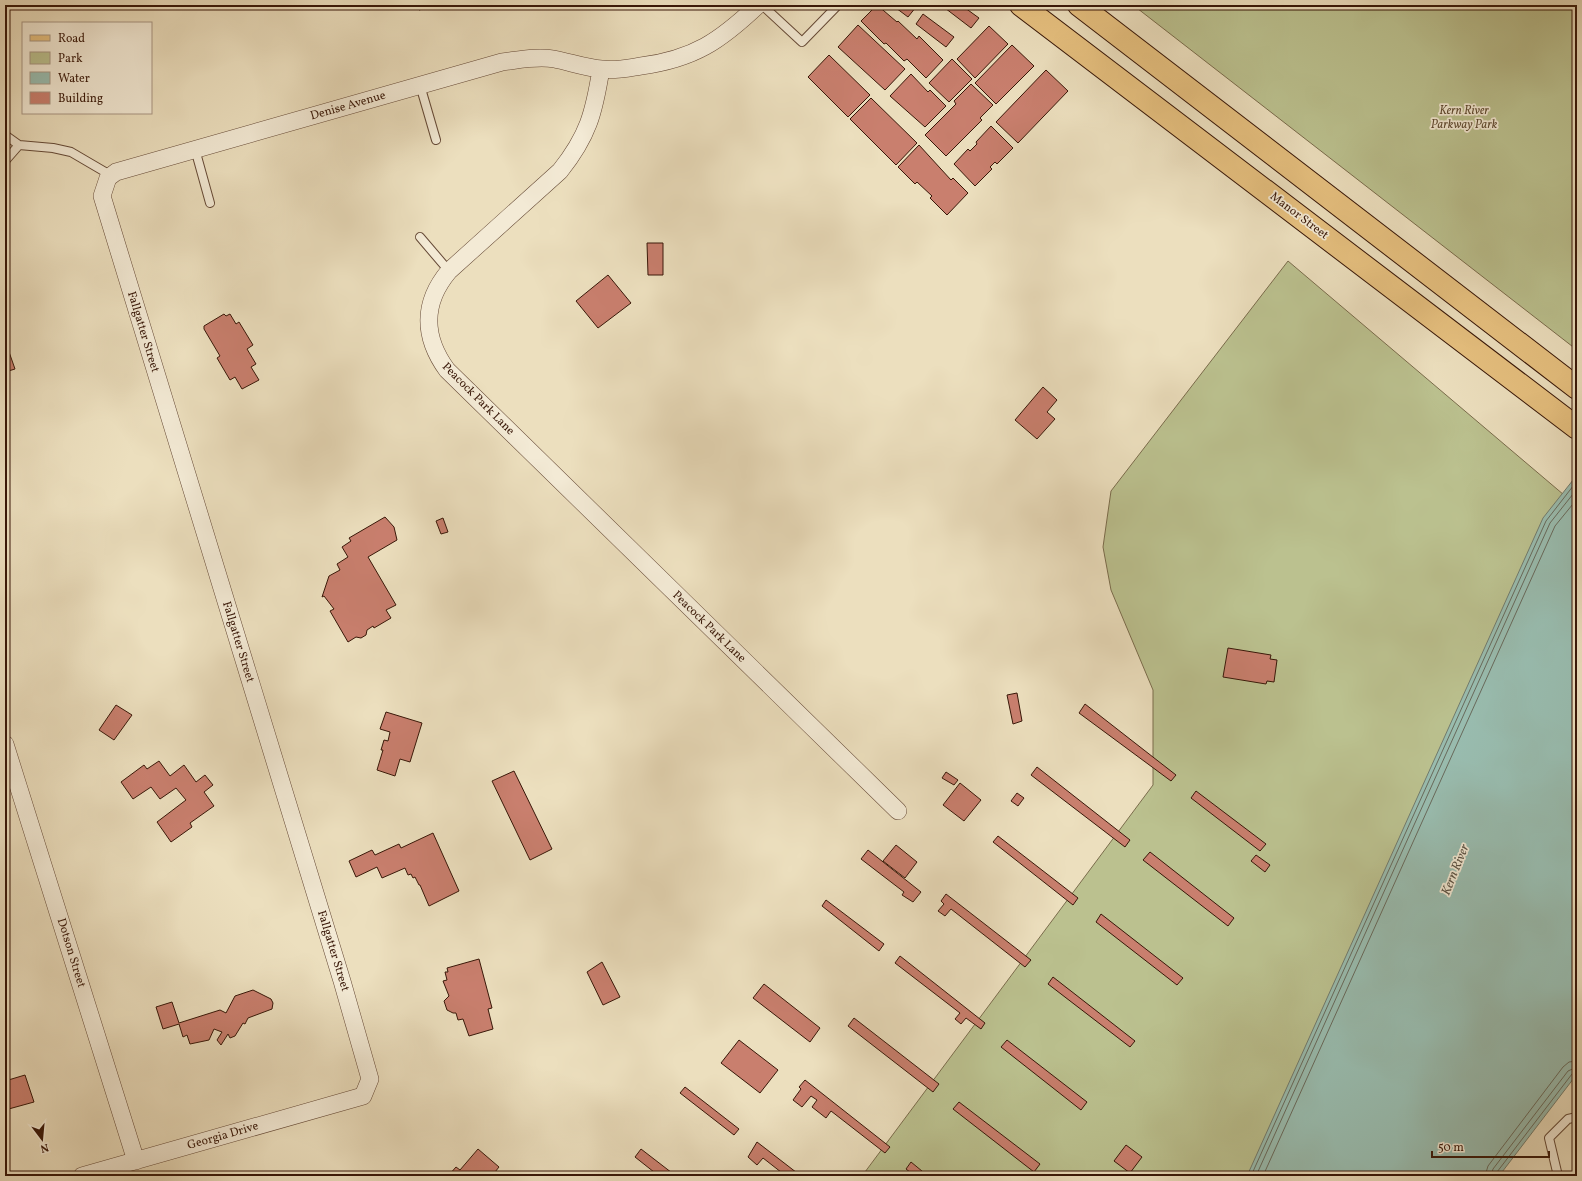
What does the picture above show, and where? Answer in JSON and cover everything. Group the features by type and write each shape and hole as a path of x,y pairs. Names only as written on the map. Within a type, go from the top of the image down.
{"main road":[{"name":"Manor Street","path":"1021,5 1577,428"},
{"path":"1079,5 1577,388"}],"street":[{"path":"601,69 620,70 665,63 688,55 708,45 731,30 758,5"},
{"name":"Denise Avenue","path":"108,181 116,172 502,62 528,58 553,59 601,69"},
{"name":"Peacock Park Lane","path":"601,69 595,109 586,133 574,153 560,170 449,271 439,283 429,310 428,327 431,342 437,357 447,370 898,811"},
{"name":"Fallgatter Street","path":"108,181 102,196 366,1059 370,1079 363,1096"},
{"name":"Dotson Street","path":"5,744 136,1161"},
{"name":"Georgia Drive","path":"82,1176 363,1096"}],"lane":[{"path":"762,5 802,42 838,5"},
{"path":"420,85 436,140"},
{"path":"5,136 19,145 53,148 71,152 108,181"},
{"path":"5,161 19,145"},
{"path":"194,150 210,203"},
{"path":"420,238 449,271"},
{"path":"1558,1176 1549,1138 1568,1119 1577,1116"}],"green space":[{"name":"Kern River Parkway Park","path":"1133,5 1577,5 1577,350"},
{"path":"1288,261 1577,506 1403,1176 862,1176 1153,785 1153,690 1111,590 1103,547 1111,491"}],"water":[{"name":"Kern River","path":"1577,475 1577,1074 1499,1176 1247,1176 1543,518"}],"building":[{"path":"418,5 437,5 419,10"},
{"path":"877,5 897,22 898,21 917,39 919,36 943,60 926,78 907,59 904,61 886,43 884,44 861,21"},
{"path":"892,5 913,5 916,7 908,17"},
{"path":"941,5 961,5 979,18 971,28"},
{"path":"923,14 954,37 946,47 916,24"},
{"path":"858,25 905,69 885,90 838,47"},
{"path":"989,26 1008,44 975,78 957,59"},
{"path":"1012,45 1034,66 996,104 975,83"},
{"path":"829,55 870,95 848,117 808,77"},
{"path":"952,59 972,79 949,102 929,83"},
{"path":"1046,70 1068,91 1018,143 996,122"},
{"path":"911,74 928,92 930,90 946,106 925,127 890,96"},
{"path":"971,84 993,105 980,118 982,120 946,156 925,135 956,104 954,101"},
{"path":"871,98 917,143 896,165 850,119"},
{"path":"991,126 1013,148 997,164 995,162 990,167 992,169 975,186 954,164 968,149 970,151 977,144 976,142"},
{"path":"919,145 951,180 953,178 968,193 947,215 930,198 932,196 917,182 915,184 898,167"},
{"path":"647,243 663,243 663,275 648,275"},
{"path":"608,275 631,303 598,328 576,301"},
{"path":"224,314 226,316 230,314 236,324 239,322 253,345 247,349 256,364 251,367 259,380 242,389 235,377 230,380 217,358 220,356 204,329 204,326"},
{"path":"8,349 15,369 5,372 5,351"},
{"path":"1043,387 1057,400 1047,412 1055,419 1037,439 1015,420"},
{"path":"385,517 394,527 397,540 368,557 396,605 386,610 391,618 374,628 373,626 367,630 366,635 361,638 356,637 348,642 330,611 334,609 324,596 322,597 329,576 340,570 337,564 348,557 342,547 351,541 349,538"},
{"path":"443,518 448,532 441,534 436,521"},
{"path":"1228,648 1271,655 1270,659 1277,660 1274,682 1267,681 1266,684 1223,677"},
{"path":"1017,693 1022,721 1013,724 1007,695"},
{"path":"1085,704 1176,775 1171,781 1079,713"},
{"path":"116,705 132,715 114,740 99,730"},
{"path":"386,712 422,723 410,762 400,759 395,776 377,770 383,750 381,750 384,740 388,741 390,732 380,729"},
{"path":"159,761 170,776 184,765 196,782 205,775 213,785 204,792 214,806 190,823 192,827 171,842 157,822 186,800 176,788 160,799 151,787 133,799 121,782 144,765 147,769"},
{"path":"1037,767 1130,840 1125,847 1031,775"},
{"path":"514,771 552,849 530,860 492,781"},
{"path":"946,772 958,780 954,785 942,778"},
{"path":"960,783 981,800 964,821 943,805"},
{"path":"1196,791 1266,844 1260,851 1191,798"},
{"path":"1017,793 1024,798 1018,806 1011,801"},
{"path":"433,833 459,891 429,906 415,877 413,878 411,874 408,875 405,868 382,878 377,867 356,877 349,861 372,850 375,855 399,844 401,848"},
{"path":"998,836 1078,898 1073,905 993,842"},
{"path":"896,845 917,862 905,878 883,861"},
{"path":"868,850 921,892 913,902 902,895 904,892 861,859"},
{"path":"1150,852 1234,918 1228,926 1143,860"},
{"path":"1256,855 1270,865 1265,872 1251,861"},
{"path":"946,894 1031,960 1025,967 951,909 945,916 938,911 944,904 941,901"},
{"path":"826,900 884,944 879,951 822,906"},
{"path":"1101,914 1183,978 1177,985 1096,922"},
{"path":"900,956 985,1023 981,1029 966,1018 961,1024 955,1019 960,1013 895,963"},
{"path":"479,959 492,1008 488,1009 493,1029 469,1036 463,1019 458,1020 456,1013 447,1010 444,1001 449,996 443,981 447,980 445,972 448,972 447,968"},
{"path":"602,962 620,997 603,1005 587,972"},
{"path":"1053,977 1135,1041 1130,1047 1048,984"},
{"path":"764,984 820,1028 810,1042 753,998"},
{"path":"253,990 271,999 273,1003 272,1009 248,1018 235,1036 230,1038 228,1034 221,1045 217,1040 222,1032 214,1029 209,1040 190,1044 187,1035 183,1037 179,1024 163,1029 156,1007 172,1002 179,1023 220,1010 226,1013 235,996"},
{"path":"854,1018 939,1084 933,1092 848,1026"},
{"path":"739,1040 778,1070 760,1093 721,1063"},
{"path":"1007,1040 1087,1102 1081,1110 1001,1047"},
{"path":"25,1075 34,1102 5,1110 5,1081"},
{"path":"805,1080 890,1147 885,1153 831,1111 826,1118 812,1107 817,1100 811,1096 802,1107 793,1100 801,1089 799,1087"},
{"path":"685,1087 739,1129 734,1135 680,1093"},
{"path":"959,1102 1040,1164 1034,1172 953,1109"},
{"path":"757,1142 801,1176 786,1176 763,1158 757,1165 748,1157"},
{"path":"1126,1145 1142,1157 1130,1173 1114,1161"},
{"path":"478,1149 499,1167 495,1172 500,1176 448,1176 456,1167 460,1170"},
{"path":"641,1149 676,1176 659,1176 635,1157"},
{"path":"911,1162 928,1176 915,1176 906,1169"}]}
